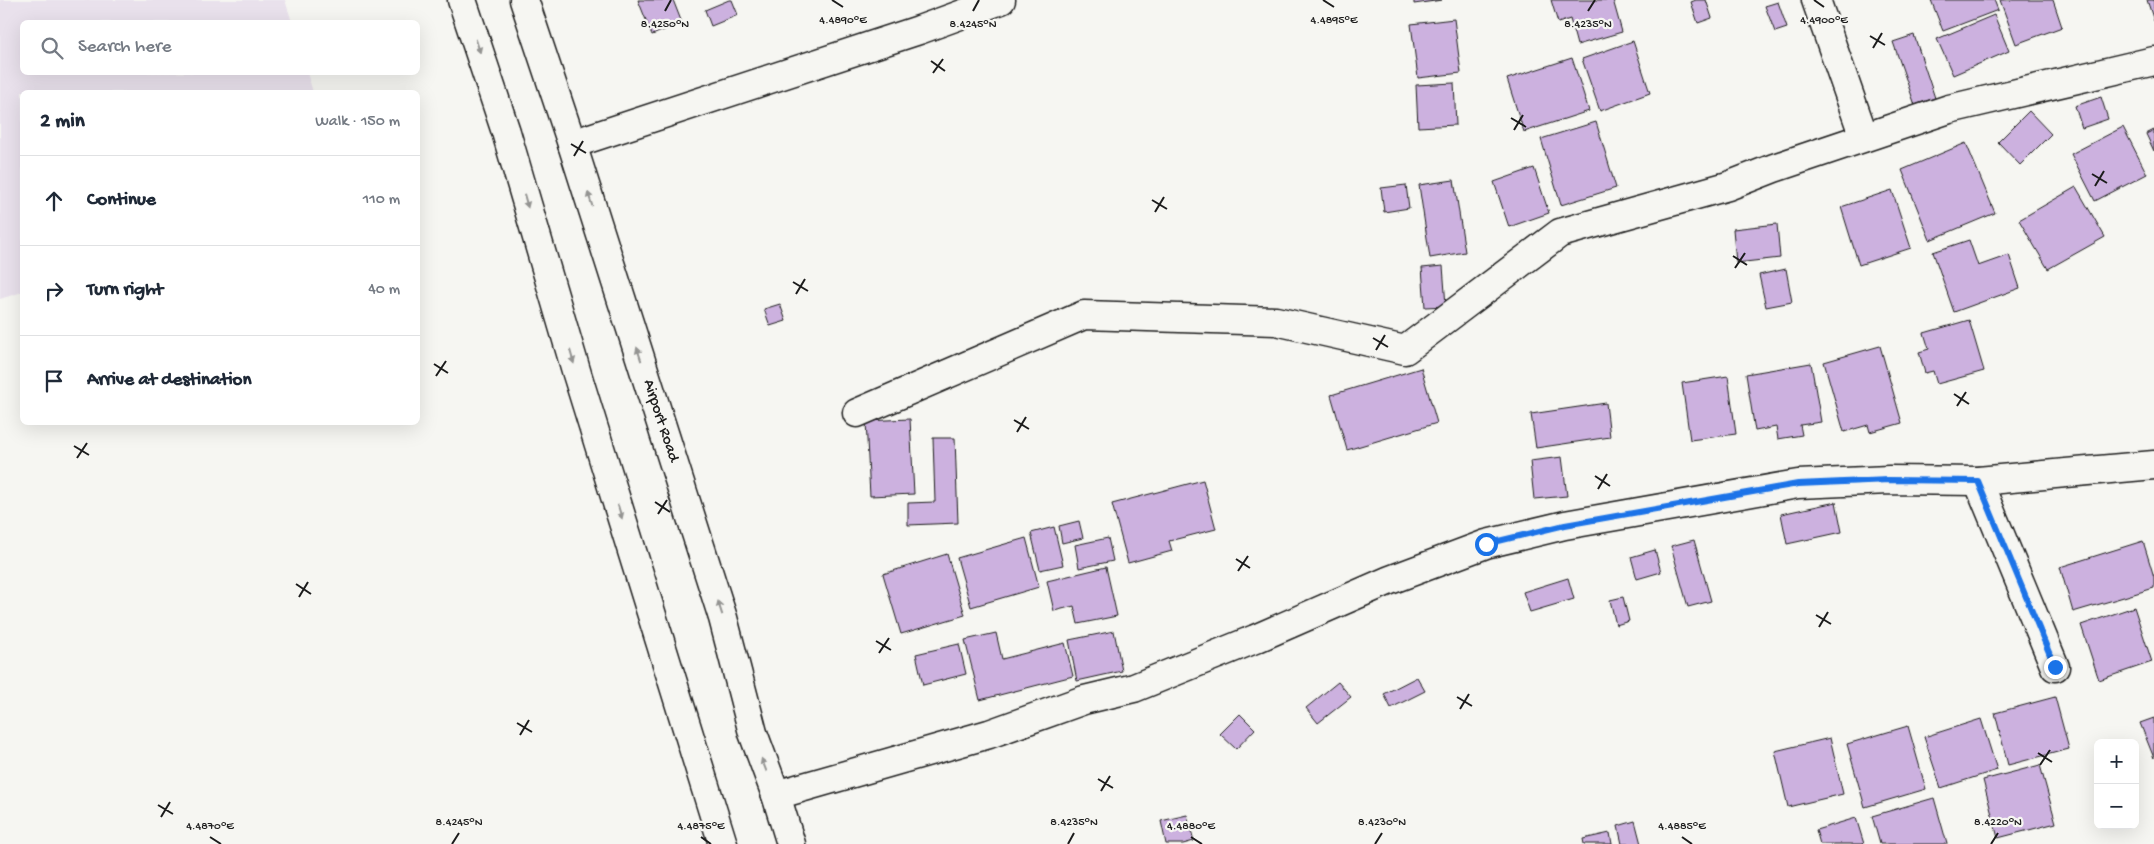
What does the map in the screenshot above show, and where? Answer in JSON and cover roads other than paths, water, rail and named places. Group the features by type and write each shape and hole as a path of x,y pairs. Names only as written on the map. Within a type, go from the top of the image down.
{"main road":[{"path":"462,0 506,132 577,374 723,844"},
{"name":"Airport Road","path":"524,0 572,144 723,618 753,733 776,795 791,844"},
{"path":"572,144 919,30 1001,0"},
{"path":"1816,0 1864,138"},
{"path":"857,413 1084,314 1276,321 1405,350 1560,233 1728,186 1949,109 2154,60"},
{"path":"776,795 989,734 1084,700 1134,688 1255,639 1390,580 1486,544 1565,525 1798,484 1889,480 1978,481 2154,465"},
{"path":"1978,481 2055,667"}]}
